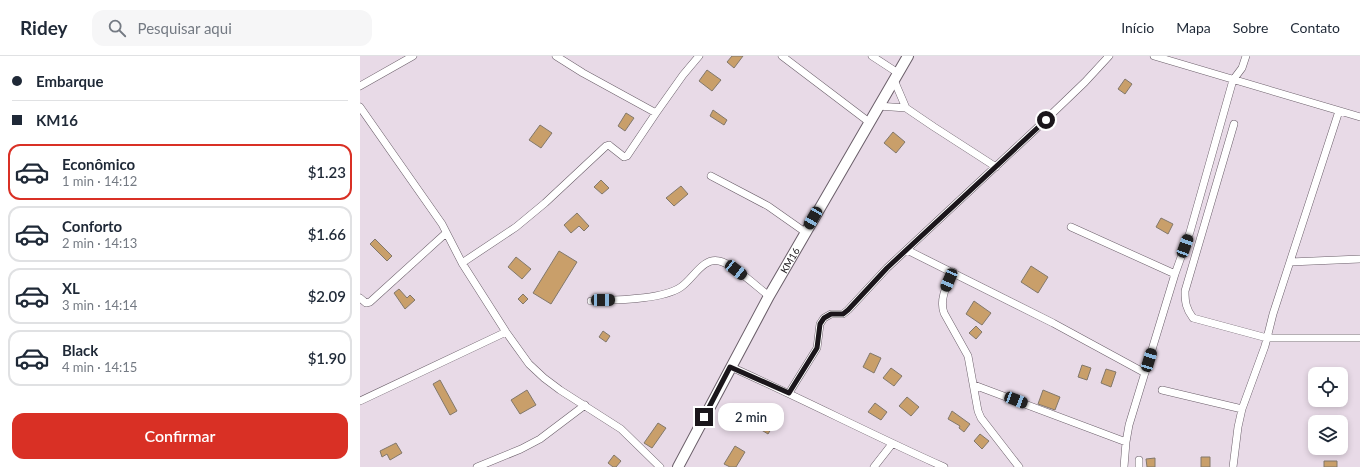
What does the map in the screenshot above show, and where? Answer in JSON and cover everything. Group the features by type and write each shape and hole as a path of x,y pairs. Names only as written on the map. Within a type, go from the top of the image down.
{"street":[{"path":"556,56 656,113"},
{"path":"462,263 516,227 545,203 606,146 610,146 624,157 627,156 683,75 699,56"},
{"path":"782,56 869,122"},
{"path":"872,56 896,76 906,108"},
{"name":"KM16","path":"678,467 768,296 908,56"},
{"path":"789,393 817,348 820,324 824,318 831,314 843,314 848,310 887,268 1085,82 1109,56"},
{"path":"1154,56 1360,117"},
{"path":"1124,467 1129,426 1175,274 1190,232 1233,80 1239,72 1246,56"},
{"path":"360,86 408,57"},
{"path":"878,106 906,108 934,128 996,166"},
{"path":"360,108 442,224 462,263 506,332 529,364 560,390 621,429 660,467"},
{"path":"1234,467 1238,428 1242,409 1267,338 1273,314 1339,111"},
{"path":"1234,124 1185,291 1185,303 1188,311 1193,318 1267,338 1360,338"},
{"path":"711,176 768,206 805,232"},
{"path":"1071,227 1175,274"},
{"path":"360,298 366,303 370,302 446,233"},
{"path":"907,250 1053,323 1145,373"},
{"path":"1290,262 1360,259"},
{"path":"591,301 626,300 667,293 681,287 708,262 718,260 726,263 768,296"},
{"path":"953,272 946,288 941,306 968,356 978,411 981,418 1019,467"},
{"path":"360,401 506,332"},
{"path":"730,367 789,393 892,444 944,467"},
{"path":"974,385 1126,442"},
{"path":"1162,390 1242,409"},
{"path":"477,467 540,439 585,405"},
{"path":"874,467 892,444"}],"building":[{"path":"732,56 743,56 734,68 727,62"},
{"path":"707,70 721,80 712,91 699,81"},
{"path":"1125,79 1132,84 1125,94 1118,89"},
{"path":"713,110 727,120 724,125 710,116"},
{"path":"626,113 634,118 625,131 618,126"},
{"path":"540,125 552,133 541,148 529,140"},
{"path":"893,132 905,142 896,153 884,143"},
{"path":"601,180 609,188 602,194 594,187"},
{"path":"681,186 688,194 674,206 666,198"},
{"path":"577,213 589,226 584,231 579,226 571,233 564,225"},
{"path":"1161,218 1173,224 1168,234 1156,227"},
{"path":"375,239 392,256 387,261 370,244"},
{"path":"559,251 577,262 551,304 533,293"},
{"path":"516,257 531,269 522,279 508,267"},
{"path":"1031,266 1048,277 1038,293 1021,282"},
{"path":"399,289 407,298 410,295 415,300 405,309 394,293"},
{"path":"523,294 528,299 523,304 518,299"},
{"path":"974,301 991,313 982,325 966,314"},
{"path":"976,326 982,332 976,339 969,333"},
{"path":"603,331 610,336 606,342 599,337"},
{"path":"870,353 881,358 874,373 863,367"},
{"path":"1082,365 1091,368 1087,380 1078,377"},
{"path":"891,368 902,376 894,386 883,378"},
{"path":"1106,369 1116,372 1111,387 1101,383"},
{"path":"440,380 457,411 450,415 433,384"},
{"path":"527,390 536,405 520,414 511,400"},
{"path":"1043,390 1060,397 1055,410 1038,404"},
{"path":"907,397 919,407 911,416 899,406"},
{"path":"875,403 887,412 881,420 868,412"},
{"path":"952,411 970,424 964,432 959,428 960,426 948,419"},
{"path":"755,415 773,426 768,434 750,423"},
{"path":"658,423 666,428 652,448 644,443"},
{"path":"980,434 989,441 982,449 974,441"},
{"path":"396,443 402,453 390,460 387,454 382,457 380,451"},
{"path":"735,446 745,452 736,467 730,467 724,464"},
{"path":"614,455 621,461 616,467 613,467 608,463"},
{"path":"1201,457 1210,457 1210,467 1201,467"},
{"path":"1155,458 1155,467 1147,467 1146,459"},
{"path":"1324,461 1337,461 1337,467 1324,467"}],"route":[{"path":"704,417 730,367 789,393 817,348 819,342 818,335 820,324 824,318 831,314 843,314 848,310 887,268 1046,120"}]}
